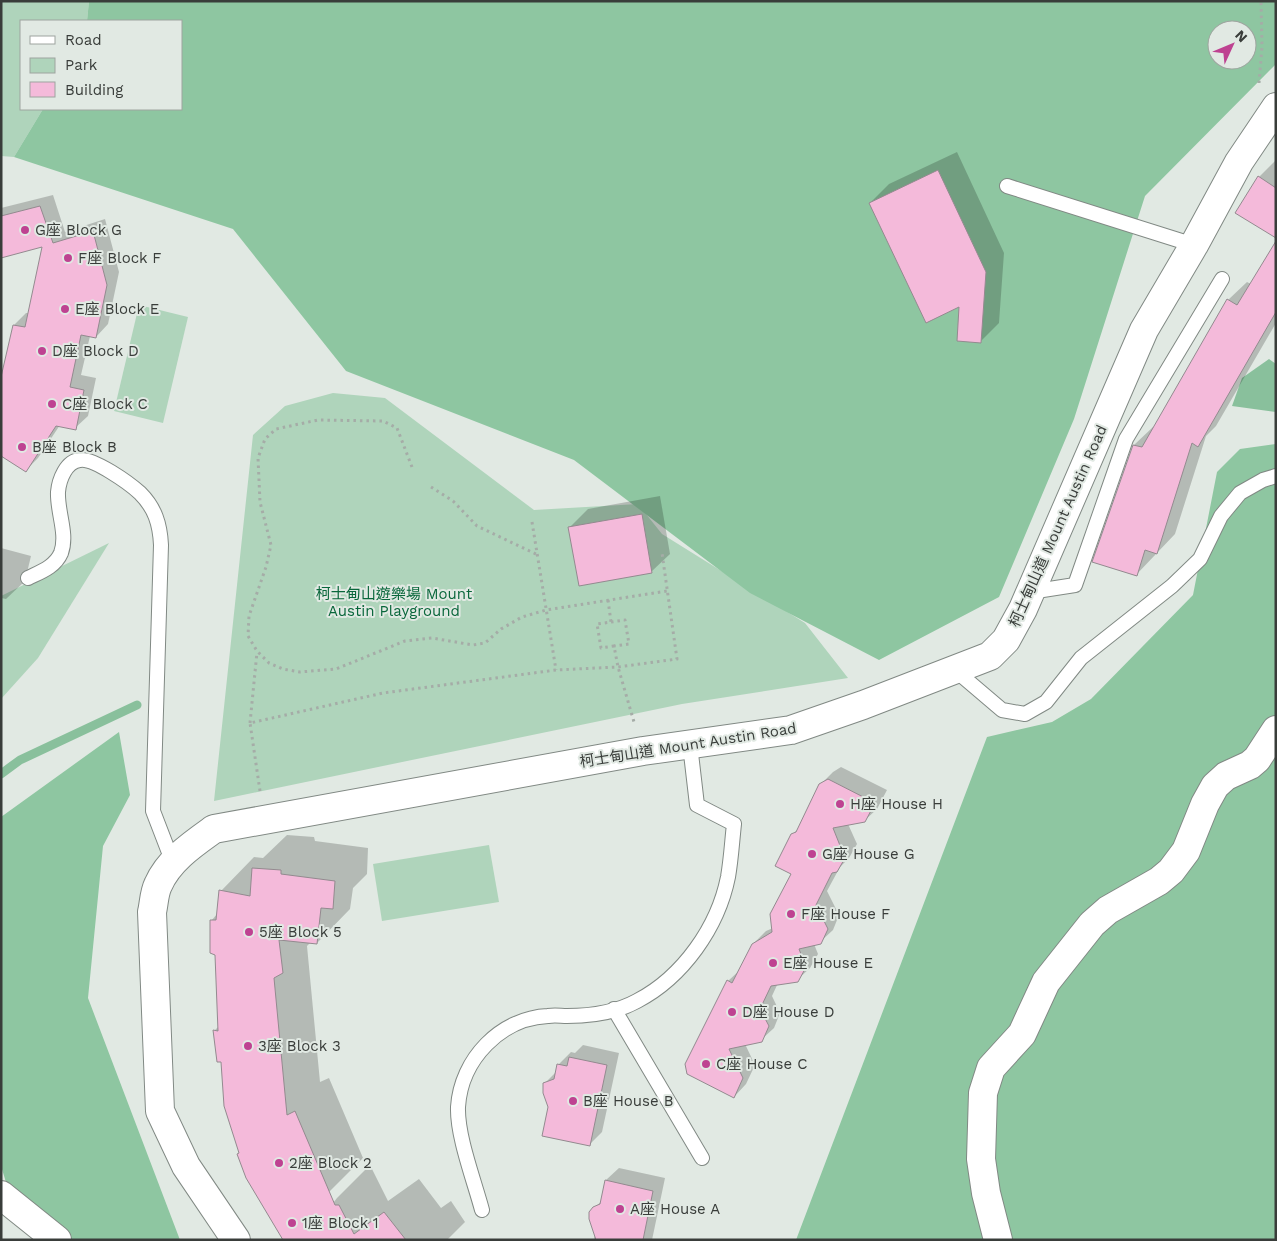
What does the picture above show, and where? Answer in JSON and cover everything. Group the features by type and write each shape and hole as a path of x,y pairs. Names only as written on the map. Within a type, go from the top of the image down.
{"street":[{"name":"柯士甸山道 Mount Austin Road","path":"236,1240 186,1166 160,1111 152,912 158,885 173,863 189,847 214,829 642,751 791,730 990,656 1006,640 1023,609 1144,330 1194,245 1239,162 1276,108"},
{"path":"998,1240 986,1193 982,1159 983,1093 991,1068 1022,1034 1046,982 1092,924 1108,910 1159,881 1171,871 1186,851 1205,804 1215,786 1226,776 1250,765 1257,759 1276,730"},
{"path":"1,1195 57,1240"}],"lane":[{"path":"1007,186 1194,245"},
{"path":"1030,592 1075,584 1126,439 1222,279"},
{"path":"28,578 51,566 60,555 63,540 59,512 59,488 62,476 74,462 82,459 88,461 118,477 138,492 155,513 160,531 161,545 153,811 173,863"},
{"path":"955,670 1002,710 1025,714 1046,702 1080,658 1172,586 1200,559 1220,516 1240,493 1263,480 1276,476"},
{"path":"482,1210 459,1125 458,1106 468,1068 479,1052 492,1038 509,1027 528,1019 591,1014 636,1002 678,970 696,949 710,927 726,886 734,824 697,805 690,745"},
{"path":"614,1009 702,1158"}],"path":[{"path":"1261,1 1262,47"},
{"path":"412,467 397,428 383,421 318,420 276,429 265,439 258,458 260,502 271,545 266,567 249,616 248,636 257,651 269,663 283,669 300,672 336,669 405,641 432,638 474,645 485,643 501,629 522,617 546,610 667,591"},
{"path":"431,487 453,501 477,526 538,555"},
{"path":"532,522 556,670"},
{"path":"250,724 383,693 556,670 618,667 677,658 662,553"},
{"path":"608,600 611,622"},
{"path":"625,620 629,644 601,648 597,624 611,622 625,620"},
{"path":"614,646 618,667 642,751"},
{"path":"257,651 250,724 266,818"}],"green space":[{"path":"1,1 89,1 87,20 20,20 20,110 42,110 14,157 1,156"},
{"path":"139,305 188,317 163,423 114,411"},
{"name":"柯士甸山遊樂場 Mount Austin Playground","path":"333,393 385,398 534,510 638,504 662,534 805,623 848,678 682,704 214,801 253,435 285,406"},
{"path":"109,543 38,658 1,699 1,596"},
{"path":"489,845 499,902 382,921 373,864"}],"shaded area":[{"path":"89,1 1276,1 1276,64 1145,196 1074,419 999,597 879,660 750,593 574,460 346,371 233,229 14,157 42,110 182,110 182,20 87,20"},
{"path":"1269,359 1276,364 1276,412 1232,406 1242,378"},
{"path":"1276,444 1276,1240 796,1240 987,737 1052,722 1091,699 1193,595 1217,472 1240,449"},
{"path":"119,732 130,795 103,846 88,998 180,1240 50,1240 13,1205 1,1166 1,817"}],"building":[{"path":"938,170 986,272 981,343 957,341 959,307 926,323 869,203"},
{"path":"1258,176 1276,188 1276,238 1235,213"},
{"path":"40,206 53,243 93,231 107,285 96,338 81,335 70,387 84,390 76,430 56,426 26,472 1,456 1,377 13,325 25,327 42,247 1,258 1,216"},
{"path":"1276,241 1276,312 1198,447 1192,443 1157,554 1145,550 1137,576 1092,562 1133,445 1142,447 1227,299 1237,305"},
{"path":"642,514 652,573 579,586 568,527"},
{"path":"828,779 875,803 865,822 833,828 845,858 837,872 832,873 816,905 828,929 821,944 799,949 806,967 798,982 771,986 760,1009 769,1026 762,1042 729,1049 743,1078 734,1098 687,1074 685,1064 727,980 732,983 752,944 772,932 770,914 791,874 775,866 791,834 796,832 819,784"},
{"path":"252,868 281,870 281,874 335,881 333,909 321,908 317,944 279,940 283,973 274,978 287,1115 295,1111 335,1205 339,1205 354,1234 384,1212 406,1240 283,1240 246,1178 237,1154 239,1153 224,1106 221,1062 217,1062 213,1030 218,1031 215,955 210,953 210,920 216,920 219,890 250,896"},
{"name":"B座 House B","path":"569,1057 607,1065 590,1146 542,1136 548,1107 543,1093 543,1083 554,1079 557,1064 567,1066"},
{"name":"A座 House A","path":"605,1180 653,1191 643,1240 596,1240 589,1219 589,1212 593,1207 600,1204"}],"waterway":[{"path":"1,774 20,760 137,705"}],"place":[{"name":"G座 Block G","path":"25,230"},
{"name":"F座 Block F","path":"68,258"},
{"name":"E座 Block E","path":"65,309"},
{"name":"D座 Block D","path":"42,351"},
{"name":"C座 Block C","path":"52,404"},
{"name":"B座 Block B","path":"22,447"},
{"name":"H座 House H","path":"840,804"},
{"name":"G座 House G","path":"812,854"},
{"name":"F座 House F","path":"791,914"},
{"name":"5座 Block 5","path":"249,932"},
{"name":"E座 House E","path":"773,963"},
{"name":"D座 House D","path":"732,1012"},
{"name":"3座 Block 3","path":"248,1046"},
{"name":"C座 House C","path":"706,1064"},
{"name":"B座 House B","path":"573,1101"},
{"name":"2座 Block 2","path":"279,1163"},
{"name":"A座 House A","path":"620,1209"},
{"name":"1座 Block 1","path":"292,1223"}]}
